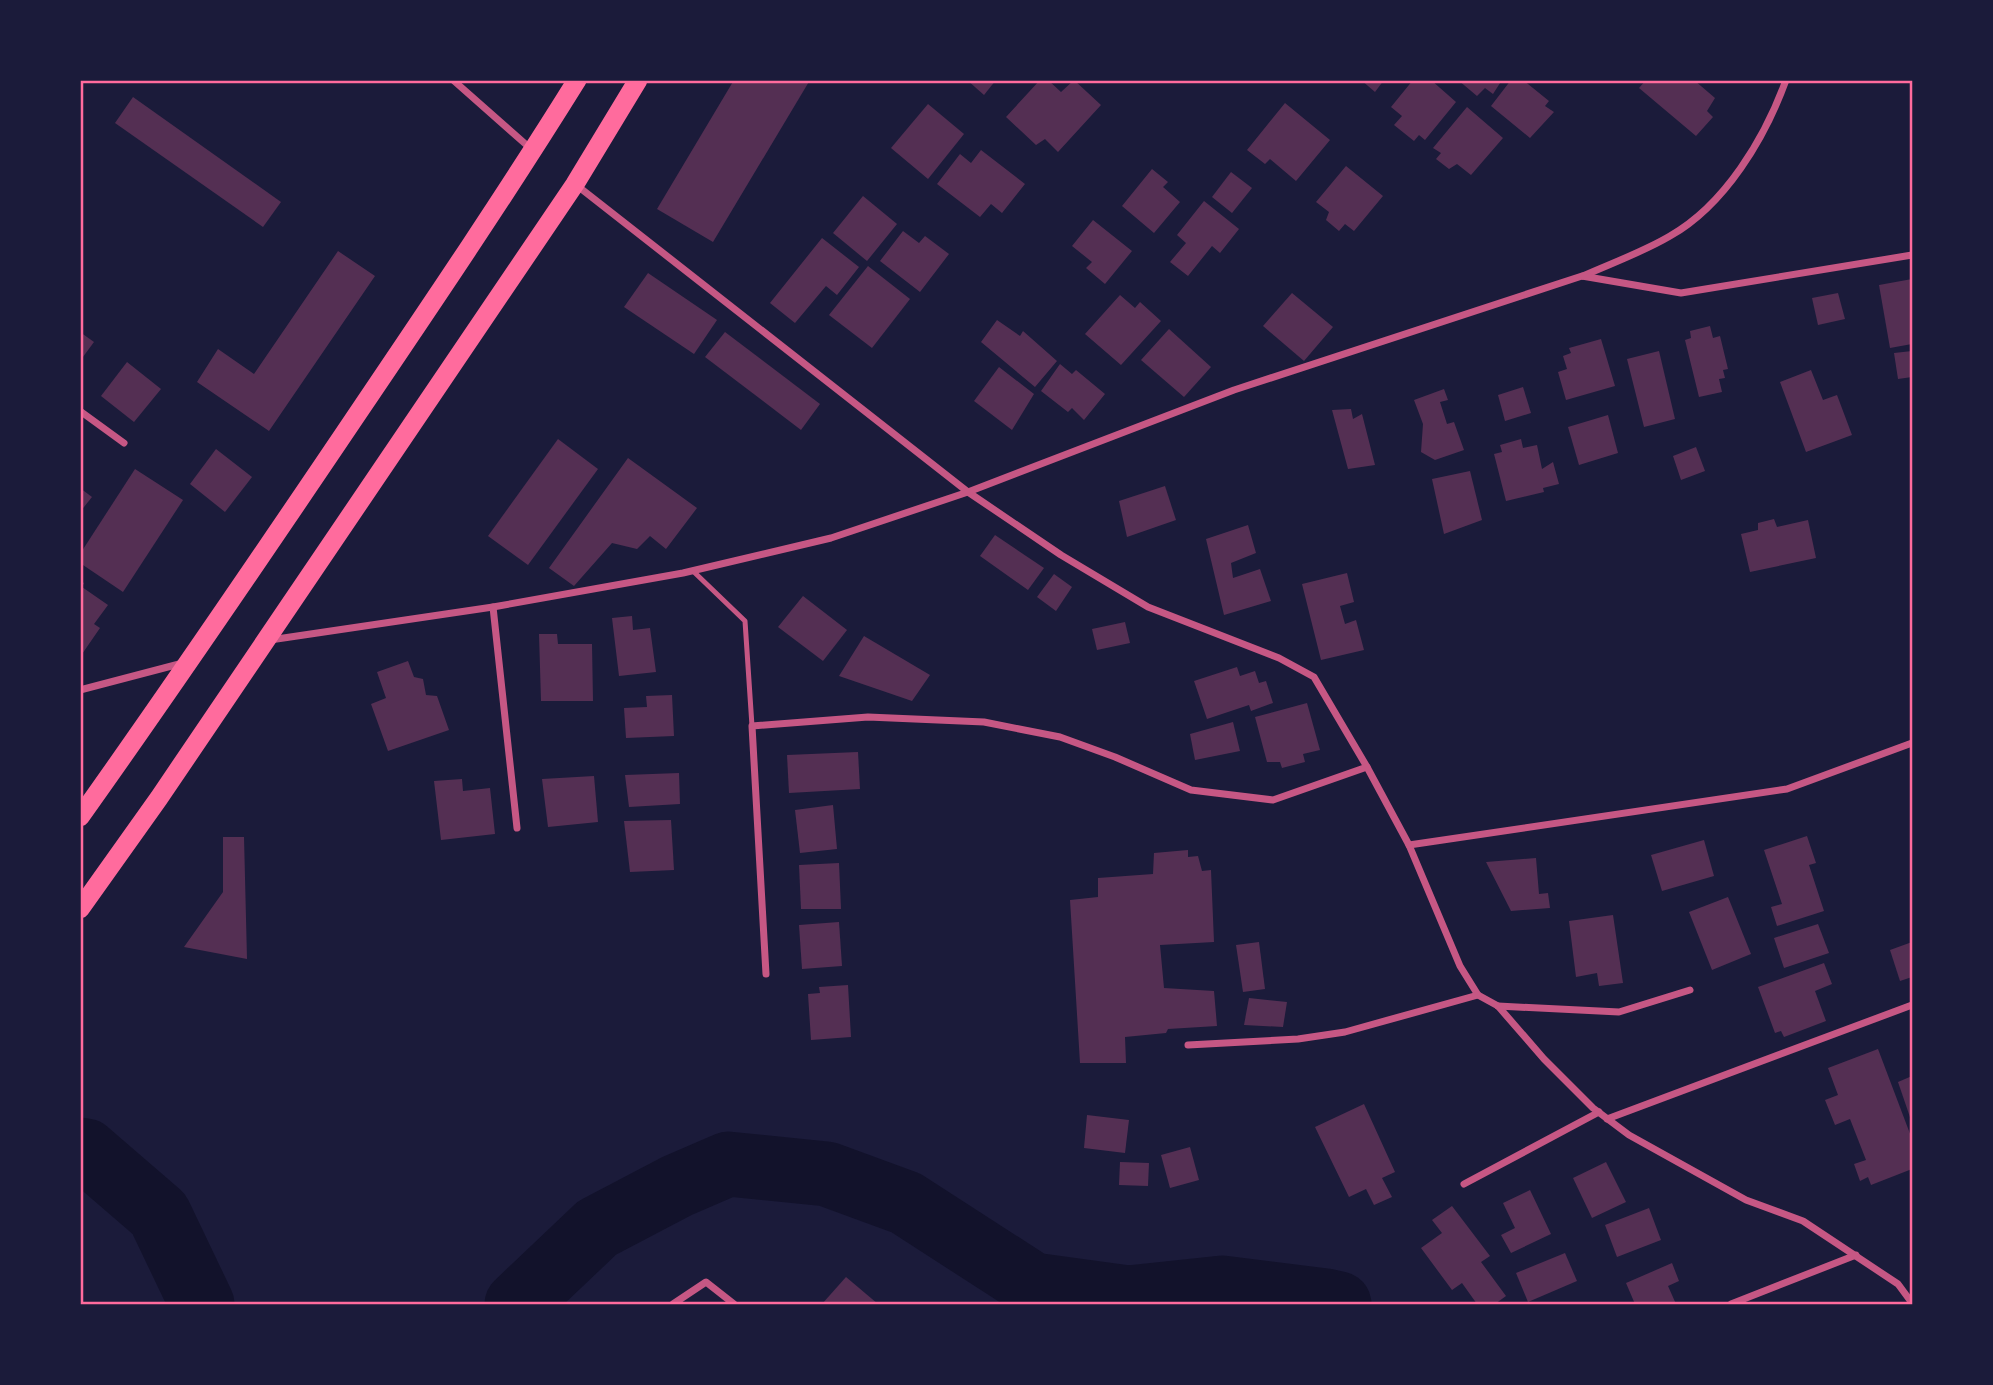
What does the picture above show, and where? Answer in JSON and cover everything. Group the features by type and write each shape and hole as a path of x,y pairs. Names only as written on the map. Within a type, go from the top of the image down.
{"highway":[{"path":"80,817 191,661 533,151 577,80"},
{"path":"80,909 575,184 638,80"}],"street":[{"path":"453,80 533,151"},
{"path":"265,641 493,607 693,571 831,538 968,492 1234,390 1582,276 1672,236 1714,202 1750,156 1786,80"},
{"path":"575,184 968,492 1061,555 1148,607 1279,658 1314,677 1409,845 1460,966 1478,995 1498,1006 1544,1059 1599,1112 1629,1135 1746,1200 1802,1221 1898,1284 1913,1303"},
{"path":"1582,276 1681,293 1913,255"},
{"path":"80,411 124,443"},
{"path":"493,607 517,828"},
{"path":"80,690 191,661"},
{"path":"766,974 751,726 868,718 984,722 1060,737 1191,790 1273,800 1367,767"},
{"path":"1409,845 1787,789 1913,743"},
{"path":"1498,1006 1619,1012 1690,990"},
{"path":"1188,1045 1298,1039 1345,1032 1478,995"},
{"path":"1607,1119 1913,1005"},
{"path":"1464,1184 1599,1112"},
{"path":"1731,1304 1856,1255"},
{"path":"673,1304 706,1282 734,1304"}],"lane":[{"path":"693,571 746,621 751,726"}],"building":[{"path":"734,80 810,80 713,242 657,209"},
{"path":"967,80 996,80 984,95"},
{"path":"1040,80 1048,80 1061,92 1074,80 1101,105 1058,152 1045,139 1036,145 1006,117"},
{"path":"1361,80 1384,80 1375,92"},
{"path":"1413,80 1431,80 1456,102 1425,140 1419,135 1414,141 1394,125 1402,116 1391,107"},
{"path":"1458,80 1502,80 1493,94 1485,88 1477,96"},
{"path":"1511,80 1523,80 1549,101 1545,106 1554,112 1530,138 1491,106"},
{"path":"1646,80 1694,80 1715,98 1707,111 1713,117 1696,136 1639,88"},
{"path":"133,97 281,202 263,227 115,123"},
{"path":"1285,103 1330,140 1296,181 1270,159 1265,164 1247,150"},
{"path":"928,104 964,134 928,179 891,148"},
{"path":"1467,107 1503,138 1471,175 1457,164 1449,169 1436,159 1441,153 1433,148"},
{"path":"981,150 1025,184 1002,213 991,204 980,217 937,184 960,154 971,163"},
{"path":"1346,166 1383,196 1354,231 1345,224 1339,231 1326,220 1329,212 1316,202"},
{"path":"1152,169 1168,182 1163,187 1180,202 1154,233 1122,206"},
{"path":"1231,172 1252,188 1232,213 1212,197"},
{"path":"863,196 897,224 867,261 833,233"},
{"path":"1204,201 1239,229 1220,253 1212,246 1188,276 1170,262 1186,243 1177,235"},
{"path":"1093,220 1132,251 1105,284 1086,268 1092,262 1072,246"},
{"path":"903,231 919,243 925,236 949,254 920,292 880,261"},
{"path":"822,238 859,267 837,295 826,286 795,323 770,303"},
{"path":"338,251 375,276 269,431 197,382 218,349 254,374"},
{"path":"868,266 910,299 872,348 829,315"},
{"path":"648,273 717,320 694,354 624,307"},
{"path":"1912,279 1912,344 1890,348 1879,285"},
{"path":"1292,293 1333,327 1304,361 1263,326"},
{"path":"1838,293 1845,319 1818,325 1812,298"},
{"path":"1120,295 1135,308 1140,302 1161,321 1121,365 1085,334"},
{"path":"997,320 1020,336 1023,331 1057,361 1035,387 981,342"},
{"path":"1710,326 1713,338 1720,336 1728,369 1723,370 1725,378 1719,379 1722,392 1699,397 1685,340 1691,338 1690,331"},
{"path":"1169,329 1211,367 1184,397 1141,360"},
{"path":"80,332 94,342 80,361"},
{"path":"725,332 820,404 801,430 705,357"},
{"path":"1601,339 1615,386 1566,400 1558,372 1567,369 1563,356 1571,353 1569,348"},
{"path":"1659,351 1675,419 1644,427 1627,359"},
{"path":"1912,351 1912,377 1898,379 1894,353"},
{"path":"127,362 161,389 134,422 101,396"},
{"path":"1060,364 1072,374 1076,370 1105,394 1084,420 1072,408 1068,412 1041,391"},
{"path":"999,367 1034,394 1012,430 974,401"},
{"path":"1811,370 1823,400 1837,395 1852,435 1806,452 1780,382"},
{"path":"1523,387 1531,413 1505,421 1498,395"},
{"path":"1444,389 1448,400 1440,402 1447,424 1454,422 1464,450 1435,460 1421,452 1423,424 1414,400"},
{"path":"1351,409 1353,419 1362,414 1375,465 1348,469 1332,410"},
{"path":"1608,415 1618,453 1579,465 1568,427"},
{"path":"558,439 598,469 528,565 488,536"},
{"path":"1521,439 1523,448 1537,445 1542,469 1553,462 1559,484 1543,488 1544,492 1506,501 1494,454 1502,452 1500,445"},
{"path":"1696,447 1705,471 1681,480 1673,456"},
{"path":"216,449 252,477 225,512 190,484"},
{"path":"628,458 697,508 666,549 650,536 637,549 612,543 574,586 549,568"},
{"path":"135,469 183,500 123,592 80,563 80,554"},
{"path":"1470,471 1482,520 1444,534 1432,479"},
{"path":"1165,486 1176,520 1127,537 1119,501"},
{"path":"80,488 92,497 80,512"},
{"path":"1774,519 1777,527 1808,520 1816,558 1750,572 1741,534 1758,530 1758,523"},
{"path":"1248,525 1256,553 1231,563 1233,578 1260,569 1271,601 1224,615 1206,539"},
{"path":"995,535 1044,568 1028,590 980,556"},
{"path":"1347,573 1354,602 1340,606 1345,624 1356,620 1364,650 1321,660 1302,584"},
{"path":"1054,574 1072,587 1056,611 1037,597"},
{"path":"80,581 84,583 82,587 108,605 94,624 100,628 80,657"},
{"path":"803,596 847,630 823,661 778,627"},
{"path":"632,616 633,630 650,628 656,672 619,676 612,618"},
{"path":"1125,622 1130,643 1097,650 1092,629"},
{"path":"539,634 557,634 558,644 592,644 593,701 541,701"},
{"path":"864,636 930,675 912,701 839,676"},
{"path":"408,661 414,677 423,679 426,695 437,696 449,730 388,751 371,704 386,698 377,672"},
{"path":"1237,667 1240,676 1255,671 1259,683 1266,681 1273,703 1251,711 1249,705 1207,719 1194,681"},
{"path":"672,695 674,736 626,738 624,708 647,707 646,696"},
{"path":"1307,703 1320,750 1303,754 1305,762 1282,768 1280,762 1267,762 1255,717"},
{"path":"1233,722 1240,751 1195,760 1190,734"},
{"path":"858,752 860,789 789,793 787,755"},
{"path":"679,773 680,804 629,807 625,775"},
{"path":"594,776 598,822 548,827 542,779"},
{"path":"462,779 463,791 490,788 495,834 441,840 434,781"},
{"path":"833,805 837,849 800,853 795,810"},
{"path":"671,820 674,870 630,872 624,821"},
{"path":"1807,836 1816,863 1809,865 1824,911 1777,926 1771,907 1782,904 1764,850"},
{"path":"223,837 244,837 247,959 184,947 223,892"},
{"path":"1704,840 1714,876 1662,891 1651,855"},
{"path":"1188,850 1188,857 1198,856 1202,871 1211,870 1214,942 1160,945 1164,988 1214,991 1217,1026 1168,1029 1166,1033 1125,1037 1126,1063 1080,1063 1070,900 1098,897 1098,878 1153,874 1154,853"},
{"path":"1536,858 1539,894 1548,893 1550,908 1511,911 1486,862"},
{"path":"839,863 841,909 801,909 799,865"},
{"path":"1728,897 1751,954 1712,970 1689,912"},
{"path":"1613,915 1623,983 1599,986 1597,973 1576,977 1569,921"},
{"path":"839,922 842,966 802,969 799,925"},
{"path":"1818,924 1829,953 1784,968 1774,938"},
{"path":"1259,942 1265,989 1243,992 1236,945"},
{"path":"1912,942 1912,977 1900,981 1890,950"},
{"path":"1824,963 1832,984 1815,991 1826,1021 1784,1037 1781,1031 1775,1033 1758,987"},
{"path":"848,985 851,1037 811,1040 808,994 820,993 819,987"},
{"path":"1249,998 1287,1002 1283,1027 1244,1025"},
{"path":"1878,1049 1912,1139 1912,1169 1871,1185 1868,1177 1860,1181 1854,1164 1866,1160 1850,1119 1835,1125 1825,1100 1838,1095 1828,1068"},
{"path":"1912,1076 1912,1123 1898,1082"},
{"path":"1364,1104 1395,1172 1382,1178 1392,1197 1374,1205 1366,1189 1349,1197 1315,1127"},
{"path":"1087,1115 1129,1120 1125,1153 1084,1148"},
{"path":"1190,1147 1199,1180 1170,1188 1161,1155"},
{"path":"1120,1162 1149,1163 1148,1186 1119,1185"},
{"path":"1606,1162 1626,1202 1592,1218 1573,1178"},
{"path":"1530,1190 1551,1234 1511,1253 1501,1235 1515,1228 1503,1203"},
{"path":"1452,1206 1490,1256 1481,1262 1506,1296 1495,1304 1477,1304 1462,1283 1452,1290 1421,1248 1442,1233 1432,1220"},
{"path":"1649,1208 1661,1240 1617,1257 1605,1225"},
{"path":"1565,1253 1577,1281 1528,1302 1516,1273"},
{"path":"1672,1263 1679,1281 1668,1286 1676,1304 1635,1304 1626,1283"},
{"path":"846,1277 878,1304 822,1304"}],"waterway":[{"path":"80,1150 86,1151 159,1214 202,1304"},
{"path":"517,1304 597,1228 677,1186 728,1164 827,1174 906,1203 1033,1285 1128,1298 1222,1288 1339,1304"}]}
